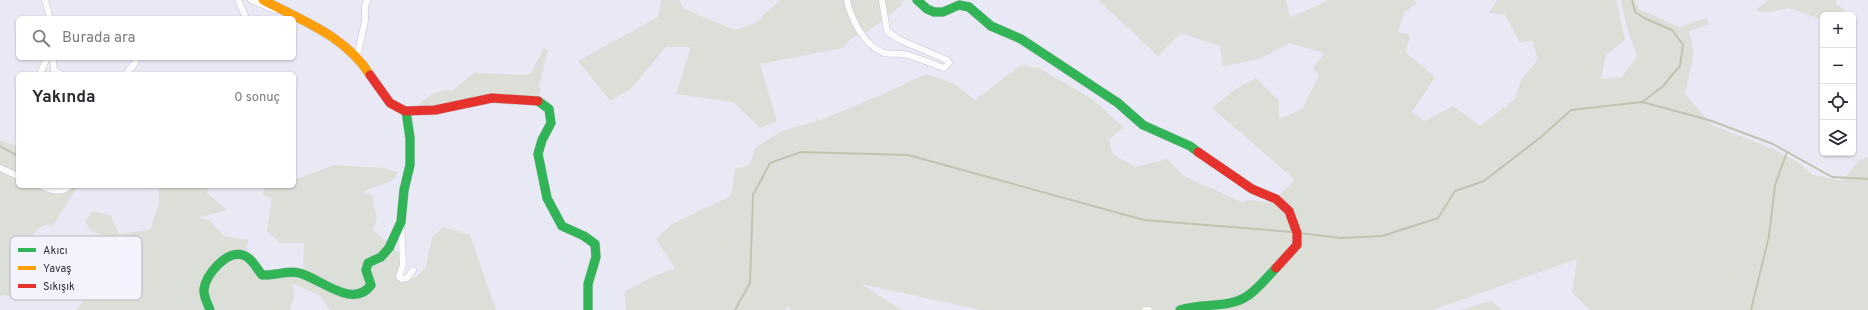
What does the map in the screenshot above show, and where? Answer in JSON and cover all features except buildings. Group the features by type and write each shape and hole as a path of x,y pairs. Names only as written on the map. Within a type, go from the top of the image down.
{"street":[{"path":"46,0 50,16"},
{"path":"238,0 245,16"},
{"path":"251,0 262,6 282,11"},
{"path":"262,0 293,16"},
{"path":"357,57 365,20 364,6 367,0"},
{"path":"847,0 853,20 861,33 881,52 907,55 944,68 949,63 947,60 898,39 887,31 882,0"},
{"path":"917,0 922,6 933,12 946,12 954,6 962,5 971,8 987,24 1004,33 1021,39 1118,103 1143,125 1190,146 1252,188 1276,199 1288,211 1297,233 1298,245 1244,299 1209,305 1185,307 1180,310"},
{"path":"296,17 311,24 337,41 357,57 388,101 396,108 406,111 425,111 491,98 539,100 549,109 552,123 542,140 538,154 547,198 562,226 584,236 595,244 596,257 588,284 588,310"},
{"path":"41,72 47,60"},
{"path":"53,60 54,71 56,72"},
{"path":"127,72 136,60"},
{"path":"406,111 410,138 410,165 404,190 402,222 403,265 399,277 402,279 407,278 413,270"},
{"path":"0,168 16,175"},
{"path":"47,188 55,191 67,188"},
{"path":"210,310 204,290 208,278 218,263 235,255 242,255 252,261 262,275 271,276 293,272 349,295 359,296 367,291 371,286 366,270 368,263 381,258 389,248 402,222"}],"shaded area":[{"path":"661,0 679,0 684,9 735,30 755,23 780,0 904,0 901,6 867,32 852,38 843,48 760,64 777,121 760,128 733,102 676,94 691,47 666,47 631,89 610,101 578,61 658,17"},
{"path":"1098,0 1286,0 1290,17 1330,0 1414,0 1417,4 1405,11 1398,32 1410,35 1406,52 1435,77 1412,112 1425,121 1453,106 1480,126 1515,99 1521,80 1538,59 1532,40 1520,43 1505,15 1489,13 1497,0 1616,0 1625,40 1606,55 1601,79 1622,77 1637,56 1627,28 1621,0 1635,0 1639,9 1679,27 1706,18 1710,24 1689,31 1694,52 1685,94 1712,125 1773,149 1796,161 1813,175 1842,181 1859,160 1868,157 1868,310 1590,310 1572,293 1577,259 1433,310 981,310 861,284 902,310 791,310 787,305 786,310 626,310 625,291 652,277 675,268 656,239 672,224 731,196 735,169 750,165 755,148 782,131 821,120 926,74 955,84 975,100 1021,65 1039,68 1095,101 1124,128 1109,139 1112,153 1135,167 1167,159 1184,176 1242,202 1251,200 1271,203 1295,180 1212,108 1234,90 1256,78 1279,101 1279,119 1302,109 1319,75 1313,68 1324,53 1289,43 1260,59 1223,66 1220,46 1181,33 1158,56"},
{"path":"1768,0 1837,0 1836,4 1845,10 1843,12 1820,12 1820,19 1789,8 1764,13 1756,10"},
{"path":"544,48 548,50 539,86 541,92 536,97 484,96 425,107 416,106 437,92 447,90 452,91 474,73 527,75 531,73"},
{"path":"0,140 16,146 16,188 77,188 53,226 44,225 31,236 10,236 10,296 3,295 0,297"},
{"path":"334,165 383,168 398,172 393,180 365,191 364,194 372,195 376,215 373,230 400,254 402,269 401,282 416,277 426,267 432,237 443,227 470,235 496,310 330,310 319,295 293,284 294,297 290,310 76,310 84,300 142,300 142,236 103,236 89,230 86,220 93,211 111,216 119,234 150,230 159,204 158,188 208,188 207,193 227,210 199,217 210,221 224,236 248,240 247,249 268,280 292,275 303,270 304,243 280,243 267,231 272,198 263,195 265,188 296,188 296,179"},
{"path":"1491,301 1502,310 1459,310"}],"waterway":[{"path":"1632,0 1635,12 1646,19 1672,30 1683,45 1680,66 1662,87 1642,102"},
{"path":"1299,233 1341,238 1382,236 1438,218 1455,191 1484,181 1541,137 1571,110 1642,102 1709,120 1773,144 1832,177 1868,179"},
{"path":"0,146 16,155"},
{"path":"735,310 750,283 753,195 770,163 801,152 908,155 1144,220 1293,232"},
{"path":"1751,310 1769,236 1775,185 1787,152"}],"traffic: fast":[{"path":"917,0 927,9 934,12 943,12 959,5 969,7 991,26 1021,39 1118,103 1143,125 1190,146 1198,152"},
{"path":"538,101 549,109 551,123 542,140 538,154 547,198 562,226 584,236 595,244 596,257 588,284 588,310"},
{"path":"210,310 204,294 206,283 218,265 230,256 237,254 249,258 262,275 295,272 346,294 364,292 371,285 366,270 368,263 381,257 389,248 401,222 404,190 410,165 410,138 406,111"},
{"path":"1180,310 1229,303 1244,298 1257,289 1276,268"}],"traffic: slow":[{"path":"263,0 295,16"},
{"path":"296,16 336,39 360,61 370,75"}],"traffic: jam":[{"path":"370,75 390,103 405,111 435,110 492,98 538,101"},
{"path":"1198,152 1252,189 1276,199 1289,211 1297,233 1297,245 1276,268"}]}
